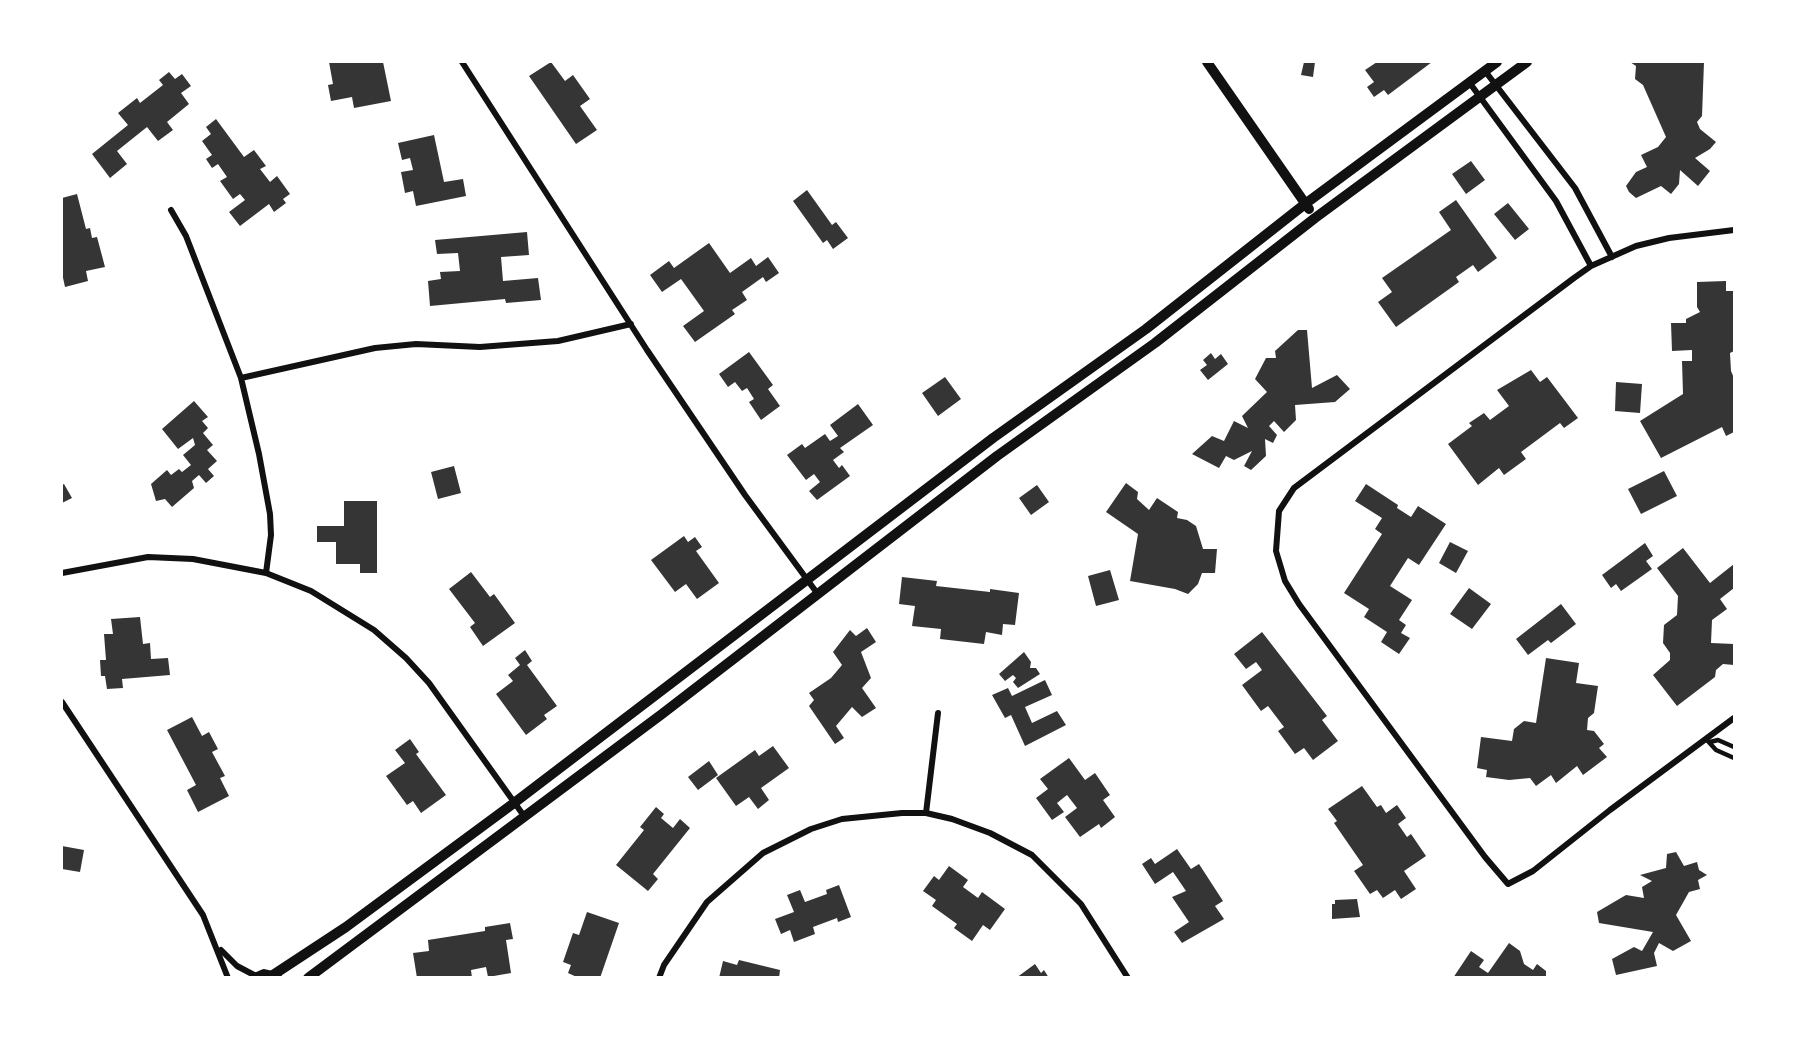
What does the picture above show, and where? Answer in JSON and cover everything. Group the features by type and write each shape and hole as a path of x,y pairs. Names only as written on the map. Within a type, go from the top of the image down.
{"street":[{"path":"462,62 631,324 745,495 817,593"},
{"path":"1207,62 1315,218"},
{"path":"218,948 237,966 256,977 275,976 346,927 514,803 993,438 1146,329 1305,204 1497,62"},
{"path":"308,978 997,456 1155,343 1315,218 1527,62"},
{"path":"1485,71 1575,188 1612,257"},
{"path":"1469,82 1556,201 1591,266"},
{"path":"171,210 186,237 241,378 260,454 270,514 271,535 266,573"},
{"path":"1734,230 1669,238 1636,246 1591,266 1294,488 1279,511 1276,551 1284,580 1299,604 1485,857 1509,884 1533,872 1610,810 1708,740 1734,718"},
{"path":"241,378 375,348 416,344 480,347 558,341 631,324"},
{"path":"62,573 148,557 193,559 266,573 328,600 392,644 429,683 524,816"},
{"path":"62,702 203,915 228,978"},
{"path":"926,813 938,713"},
{"path":"659,978 664,965 707,902 763,853 811,829 842,819 875,813 926,813 979,828 1032,855 1081,904 1128,978"}],"lane":[{"path":"1708,740 1718,740 1734,747"},
{"path":"1708,740 1716,750 1734,758"}],"building":[{"path":"329,62 383,62 391,101 354,108 352,97 331,101 328,85 333,84"},
{"path":"551,62 565,81 573,75 590,99 580,106 597,130 576,144 529,76"},
{"path":"1304,62 1315,62 1313,77 1301,75"},
{"path":"1377,62 1432,62 1388,95 1384,90 1374,97 1367,87 1374,82 1365,70"},
{"path":"1630,62 1704,62 1702,116 1697,122 1700,129 1716,142 1710,149 1695,158 1710,171 1698,186 1680,170 1679,184 1671,194 1661,186 1636,198 1629,192 1626,186 1636,172 1647,167 1641,155 1658,147 1666,137 1643,85 1635,79 1636,66"},
{"path":"169,72 175,79 182,74 191,86 181,93 189,104 167,122 173,130 158,141 147,127 117,151 127,164 110,178 92,154 128,125 118,113 137,98 140,103 163,85 159,80"},
{"path":"216,119 244,157 254,150 266,166 260,169 270,182 277,176 290,194 283,199 286,203 274,212 269,204 240,226 229,212 245,200 240,194 233,199 220,181 227,177 218,164 212,168 206,159 212,155 202,141 211,134 206,127"},
{"path":"434,135 444,182 463,179 466,196 416,206 413,191 405,193 401,172 413,170 410,158 402,160 398,143"},
{"path":"1471,161 1485,180 1466,194 1452,174"},
{"path":"807,190 832,225 836,222 848,238 833,249 827,240 823,243 793,201"},
{"path":"77,194 86,229 90,228 92,238 97,237 105,267 86,271 88,281 65,287 62,273 62,198"},
{"path":"1456,200 1497,258 1478,272 1473,265 1456,277 1459,282 1396,327 1378,302 1392,292 1382,278 1451,230 1439,212"},
{"path":"1508,203 1529,229 1515,240 1494,214"},
{"path":"527,232 529,255 501,257 503,281 538,278 541,300 506,303 505,299 430,306 428,281 441,279 440,272 460,271 458,253 437,254 435,240"},
{"path":"709,243 730,273 751,258 756,266 768,257 779,273 766,282 763,277 742,292 747,300 732,310 735,314 695,342 683,326 704,311 681,279 662,292 650,275 669,261 674,268"},
{"path":"1726,281 1726,291 1733,291 1734,351 1730,353 1731,371 1734,378 1734,432 1726,436 1722,427 1661,458 1640,421 1683,394 1682,361 1692,361 1692,350 1672,351 1671,323 1686,323 1686,319 1700,312 1697,307 1697,282"},
{"path":"1298,330 1307,330 1312,388 1337,375 1350,389 1335,402 1295,405 1296,420 1284,432 1274,421 1269,426 1277,435 1273,443 1265,439 1266,456 1251,470 1244,466 1252,451 1234,460 1226,456 1219,468 1192,454 1212,436 1224,441 1234,421 1248,428 1242,416 1267,392 1255,379 1266,358 1276,358 1275,351"},
{"path":"749,352 773,385 768,389 780,406 761,420 749,402 754,399 747,388 742,391 735,382 728,387 719,374"},
{"path":"1211,353 1215,359 1221,354 1228,364 1208,380 1200,370 1207,365 1203,360"},
{"path":"1531,370 1540,382 1547,377 1578,418 1564,428 1560,423 1521,452 1526,459 1504,475 1499,468 1478,485 1448,444 1472,426 1469,423 1484,413 1490,420 1509,406 1497,390"},
{"path":"945,377 961,399 938,416 922,393"},
{"path":"1616,382 1642,384 1640,413 1615,411"},
{"path":"194,401 208,417 202,421 208,428 203,433 213,445 207,450 217,461 208,469 214,476 206,483 199,475 192,481 194,488 172,507 165,499 156,501 151,484 167,470 171,475 179,469 182,472 191,465 183,455 195,445 193,438 178,449 162,429"},
{"path":"858,404 873,425 840,448 844,452 833,460 839,468 842,465 850,476 817,500 809,491 820,482 814,474 806,480 787,455 802,444 805,448 825,434 830,441 838,436 830,425"},
{"path":"454,466 461,493 438,499 431,472"},
{"path":"1664,471 1677,496 1641,514 1628,489"},
{"path":"1126,483 1138,492 1137,499 1149,510 1157,498 1178,512 1177,518 1187,520 1196,526 1203,549 1217,549 1215,573 1202,573 1198,584 1188,594 1175,589 1130,581 1138,534 1106,512"},
{"path":"64,484 72,498 62,503 62,485"},
{"path":"1366,484 1398,505 1397,508 1411,517 1418,506 1446,524 1419,565 1408,558 1390,586 1412,600 1399,620 1406,625 1401,633 1410,638 1399,654 1381,642 1387,632 1364,617 1369,609 1344,593 1382,534 1375,529 1382,518 1355,501"},
{"path":"1037,485 1049,502 1031,515 1019,498"},
{"path":"344,501 377,501 377,573 360,573 360,564 336,564 336,542 317,542 317,526 344,526"},
{"path":"684,536 688,542 695,537 702,547 696,551 719,583 697,599 686,584 675,592 651,560"},
{"path":"1450,542 1468,551 1456,573 1439,563"},
{"path":"1645,543 1653,556 1646,561 1652,569 1621,591 1616,584 1611,588 1602,575"},
{"path":"1683,548 1710,583 1734,564 1734,588 1720,599 1727,609 1712,620 1711,643 1734,644 1734,665 1723,664 1716,670 1715,677 1677,706 1653,675 1670,660 1670,653 1663,643 1664,625 1677,615 1678,596 1657,568"},
{"path":"1110,570 1119,600 1096,606 1088,576"},
{"path":"471,572 490,597 494,594 515,623 483,646 470,627 475,623 449,589"},
{"path":"902,577 937,581 936,586 1019,593 1015,625 1003,624 1002,635 986,632 984,644 940,639 941,629 912,626 915,606 899,604"},
{"path":"1469,588 1491,604 1472,629 1450,614"},
{"path":"1561,604 1576,624 1551,643 1548,640 1528,655 1516,639"},
{"path":"140,617 143,644 150,643 151,659 168,658 170,675 122,679 123,688 107,689 105,676 101,676 100,660 106,660 104,634 113,634 111,619"},
{"path":"867,628 876,642 861,652 871,678 862,688 876,708 862,717 852,707 836,726 844,738 835,744 809,706 814,700 809,693 831,678 842,665 833,652 850,630 856,636"},
{"path":"1262,632 1327,716 1322,720 1338,741 1313,760 1304,748 1295,754 1278,731 1284,727 1268,706 1261,711 1242,685 1262,670 1256,662 1246,669 1234,654"},
{"path":"525,650 532,661 527,665 557,706 544,715 547,719 526,735 496,694 513,681 508,675 520,665 515,658"},
{"path":"1024,652 1031,662 1030,668 1036,668 1040,674 1018,688 1013,682 1016,678 1013,675 1005,681 999,674"},
{"path":"1546,658 1579,663 1576,683 1598,686 1594,713 1588,718 1587,730 1594,731 1604,744 1599,748 1607,757 1583,775 1577,766 1556,783 1551,775 1536,786 1530,778 1509,780 1486,777 1487,770 1477,768 1481,737 1512,741 1514,729 1524,721 1536,723"},
{"path":"1045,680 1052,695 1025,707 1032,723 1057,711 1066,725 1025,746 1011,715 1005,718 992,695 1008,688 1012,696"},
{"path":"192,717 202,736 209,732 218,749 212,752 225,776 220,778 229,796 198,812 187,790 196,785 167,730"},
{"path":"410,739 419,752 416,754 446,795 421,813 413,801 407,805 386,776 405,763 395,750"},
{"path":"773,746 789,768 761,788 769,800 758,809 749,797 736,806 716,778 755,750 759,756"},
{"path":"1069,758 1085,780 1095,773 1110,795 1103,800 1115,817 1101,828 1099,824 1080,837 1065,817 1077,808 1067,795 1057,803 1064,812 1052,820 1036,798 1048,789 1040,779"},
{"path":"709,761 718,775 698,790 688,777"},
{"path":"1362,786 1377,807 1381,805 1386,813 1397,805 1406,818 1398,824 1407,837 1411,834 1426,856 1404,871 1416,889 1401,899 1395,890 1383,898 1377,890 1370,894 1354,871 1363,865 1334,823 1337,821 1328,809"},
{"path":"656,807 664,814 661,818 673,828 680,819 690,828 653,874 658,879 648,891 616,865 644,830 640,827"},
{"path":"62,846 84,850 80,872 62,869"},
{"path":"1177,849 1191,869 1199,864 1223,901 1215,906 1224,919 1182,943 1174,932 1189,922 1172,897 1186,891 1173,872 1155,884 1142,864 1151,858 1155,864"},
{"path":"1676,852 1684,866 1697,862 1699,870 1707,875 1698,880 1700,889 1689,892 1676,915 1691,941 1673,951 1659,943 1654,953 1657,966 1616,975 1612,959 1634,947 1642,951 1653,932 1599,923 1597,912 1626,895 1644,898 1642,887 1652,881 1640,875 1666,868 1667,854"},
{"path":"949,866 968,880 963,887 978,898 982,892 1005,909 990,930 983,925 972,941 954,928 957,924 932,906 936,900 923,891 934,876 939,880"},
{"path":"839,885 851,917 838,922 837,918 813,927 815,934 794,942 790,930 781,934 775,919 794,912 787,895 800,890 805,902 827,894 826,890"},
{"path":"1357,899 1360,917 1332,919 1332,904 1335,904 1335,900"},
{"path":"587,912 619,923 600,978 579,978 568,973 571,965 563,962 573,933 579,935"},
{"path":"510,923 513,939 506,940 511,973 488,977 486,967 471,970 472,978 417,978 413,953 429,951 428,940 485,931 485,927"},
{"path":"1509,943 1520,951 1524,964 1533,970 1537,964 1546,971 1546,978 1453,978 1471,951 1484,960 1479,967 1488,973"},
{"path":"739,960 780,970 779,978 719,978 723,961 737,965"},
{"path":"1035,964 1041,973 1044,970 1049,978 1016,978"}]}
